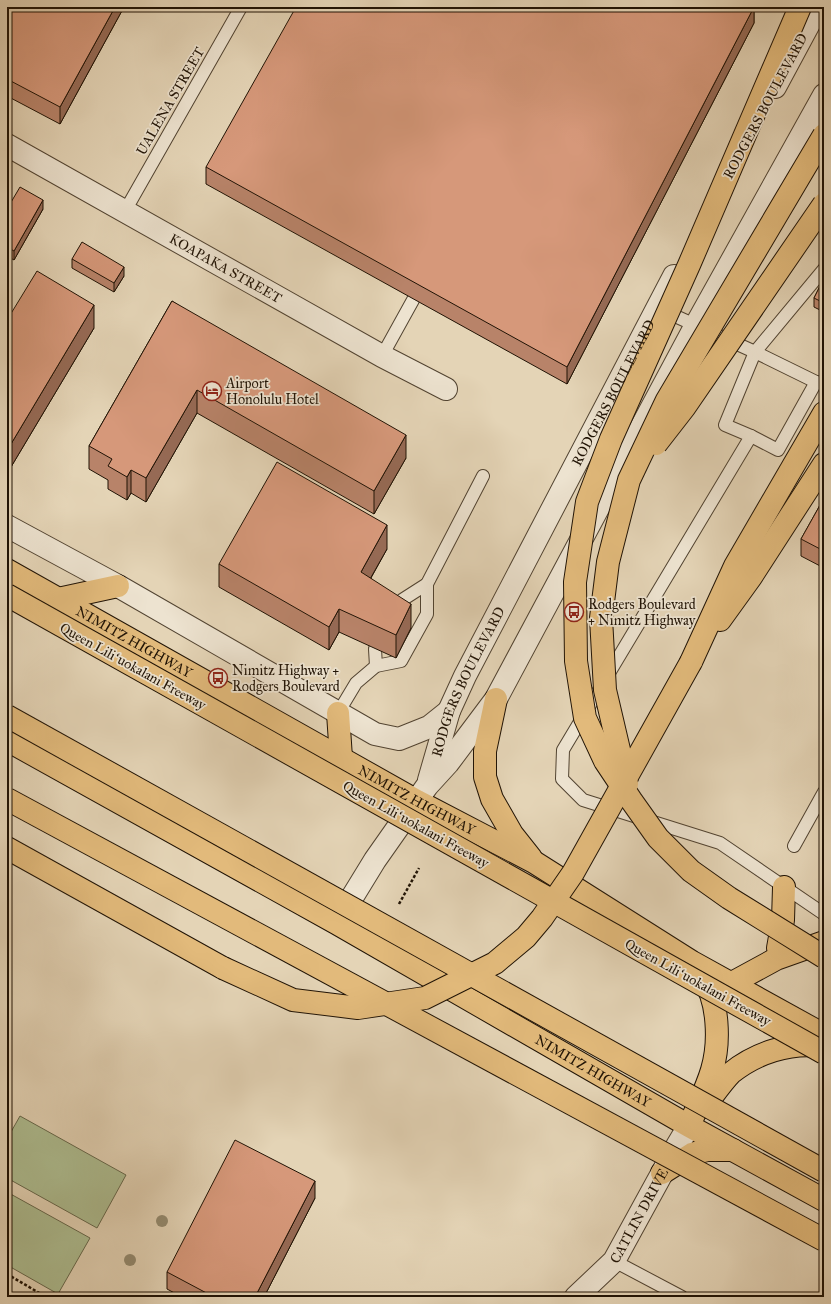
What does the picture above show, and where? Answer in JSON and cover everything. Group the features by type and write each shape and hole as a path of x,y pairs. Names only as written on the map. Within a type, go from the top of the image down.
{"main road":[{"path":"800,7 689,265 611,439 586,502 575,582 576,661 585,718 605,761 658,838 691,871 729,898 824,957"},
{"path":"631,800 605,690 601,618 608,562 629,480 667,400 824,135"},
{"path":"629,480 684,408 824,204"},
{"path":"7,848 223,968 293,1000 358,1008 425,998 495,963 526,937 542,918 573,873 691,662 734,566 824,413"},
{"path":"691,662 751,577 824,464"},
{"name":"NIMITZ HIGHWAY","path":"7,570 341,758 422,794 534,862 692,962 732,983 824,1036"},
{"path":"58,599 118,586"},
{"name":"Queen Liliʻuokalani Freeway","path":"7,595 824,1053"},
{"path":"496,699 485,751 485,777 492,799 512,834 534,862"},
{"path":"338,713 341,758"},
{"path":"7,716 824,1171"},
{"name":"NIMITZ HIGHWAY","path":"7,740 336,923 689,1126 824,1200"},
{"path":"7,799 824,1240"},
{"path":"776,959 783,920 784,887"},
{"path":"732,983 776,959 824,942"},
{"path":"689,1126 712,1070 716,1033 714,1000 706,982 692,962"},
{"path":"689,1126 730,1074 752,1059 774,1050 797,1046 824,1047"},
{"path":"662,1173 692,1154 707,1150 734,1150"}],"street":[{"name":"RODGERS BOULEVARD","path":"422,794 449,711 465,676 657,308 818,7"},
{"name":"RODGERS BOULEVARD","path":"336,923 376,860 422,794 496,699 696,325 824,95"},
{"name":"KOAPAKA STREET","path":"7,145 382,356 446,390"},
{"path":"7,526 118,586 375,734 399,739 429,727 449,711"},
{"name":"CATLIN DRIVE","path":"576,1297 614,1261 689,1126"}],"lane":[{"name":"UALENA STREET","path":"125,211 241,7"},
{"path":"657,308 755,352 820,383 778,450 752,436 725,425 755,352 824,269"},
{"path":"382,356 413,300"},
{"path":"752,436 563,750 562,779 583,800 720,843 824,914"},
{"path":"338,713 356,683 376,666 401,661 427,614 427,584 483,476"},
{"path":"393,616 402,600 427,584"},
{"path":"375,649 376,666"},
{"path":"794,846 824,792"},
{"path":"614,1261 682,1297"}],"path":[{"path":"399,904 419,868"},
{"path":"7,1274 46,1297"}],"green space":[{"path":"20,1116 126,1175 97,1228 7,1178 7,1139"},
{"path":"7,1192 90,1238 58,1294 7,1265"}],"building":[{"path":"7,7 115,7 60,107 7,79"},
{"path":"296,7 754,7 567,367 206,167"},
{"path":"20,187 43,200 14,251 7,247 7,209"},
{"path":"82,242 124,267 114,283 72,259"},
{"path":"37,271 94,305 8,449 7,320"},
{"path":"824,278 824,303 814,298"},
{"path":"172,301 406,435 374,491 197,390 146,478 131,470 127,477 108,466 112,459 89,446"},
{"path":"277,462 387,525 361,572 411,604 396,635 339,609 329,627 219,564"},
{"path":"824,498 824,551 801,539"},
{"path":"235,1140 315,1181 255,1297 214,1297 167,1272"}],"place":[{"name":"Airport Honolulu Hotel","path":"212,391"},
{"name":"Rodgers Boulevard + Nimitz Highway","path":"574,612"},
{"name":"Nimitz Highway + Rodgers Boulevard","path":"218,678"}]}
